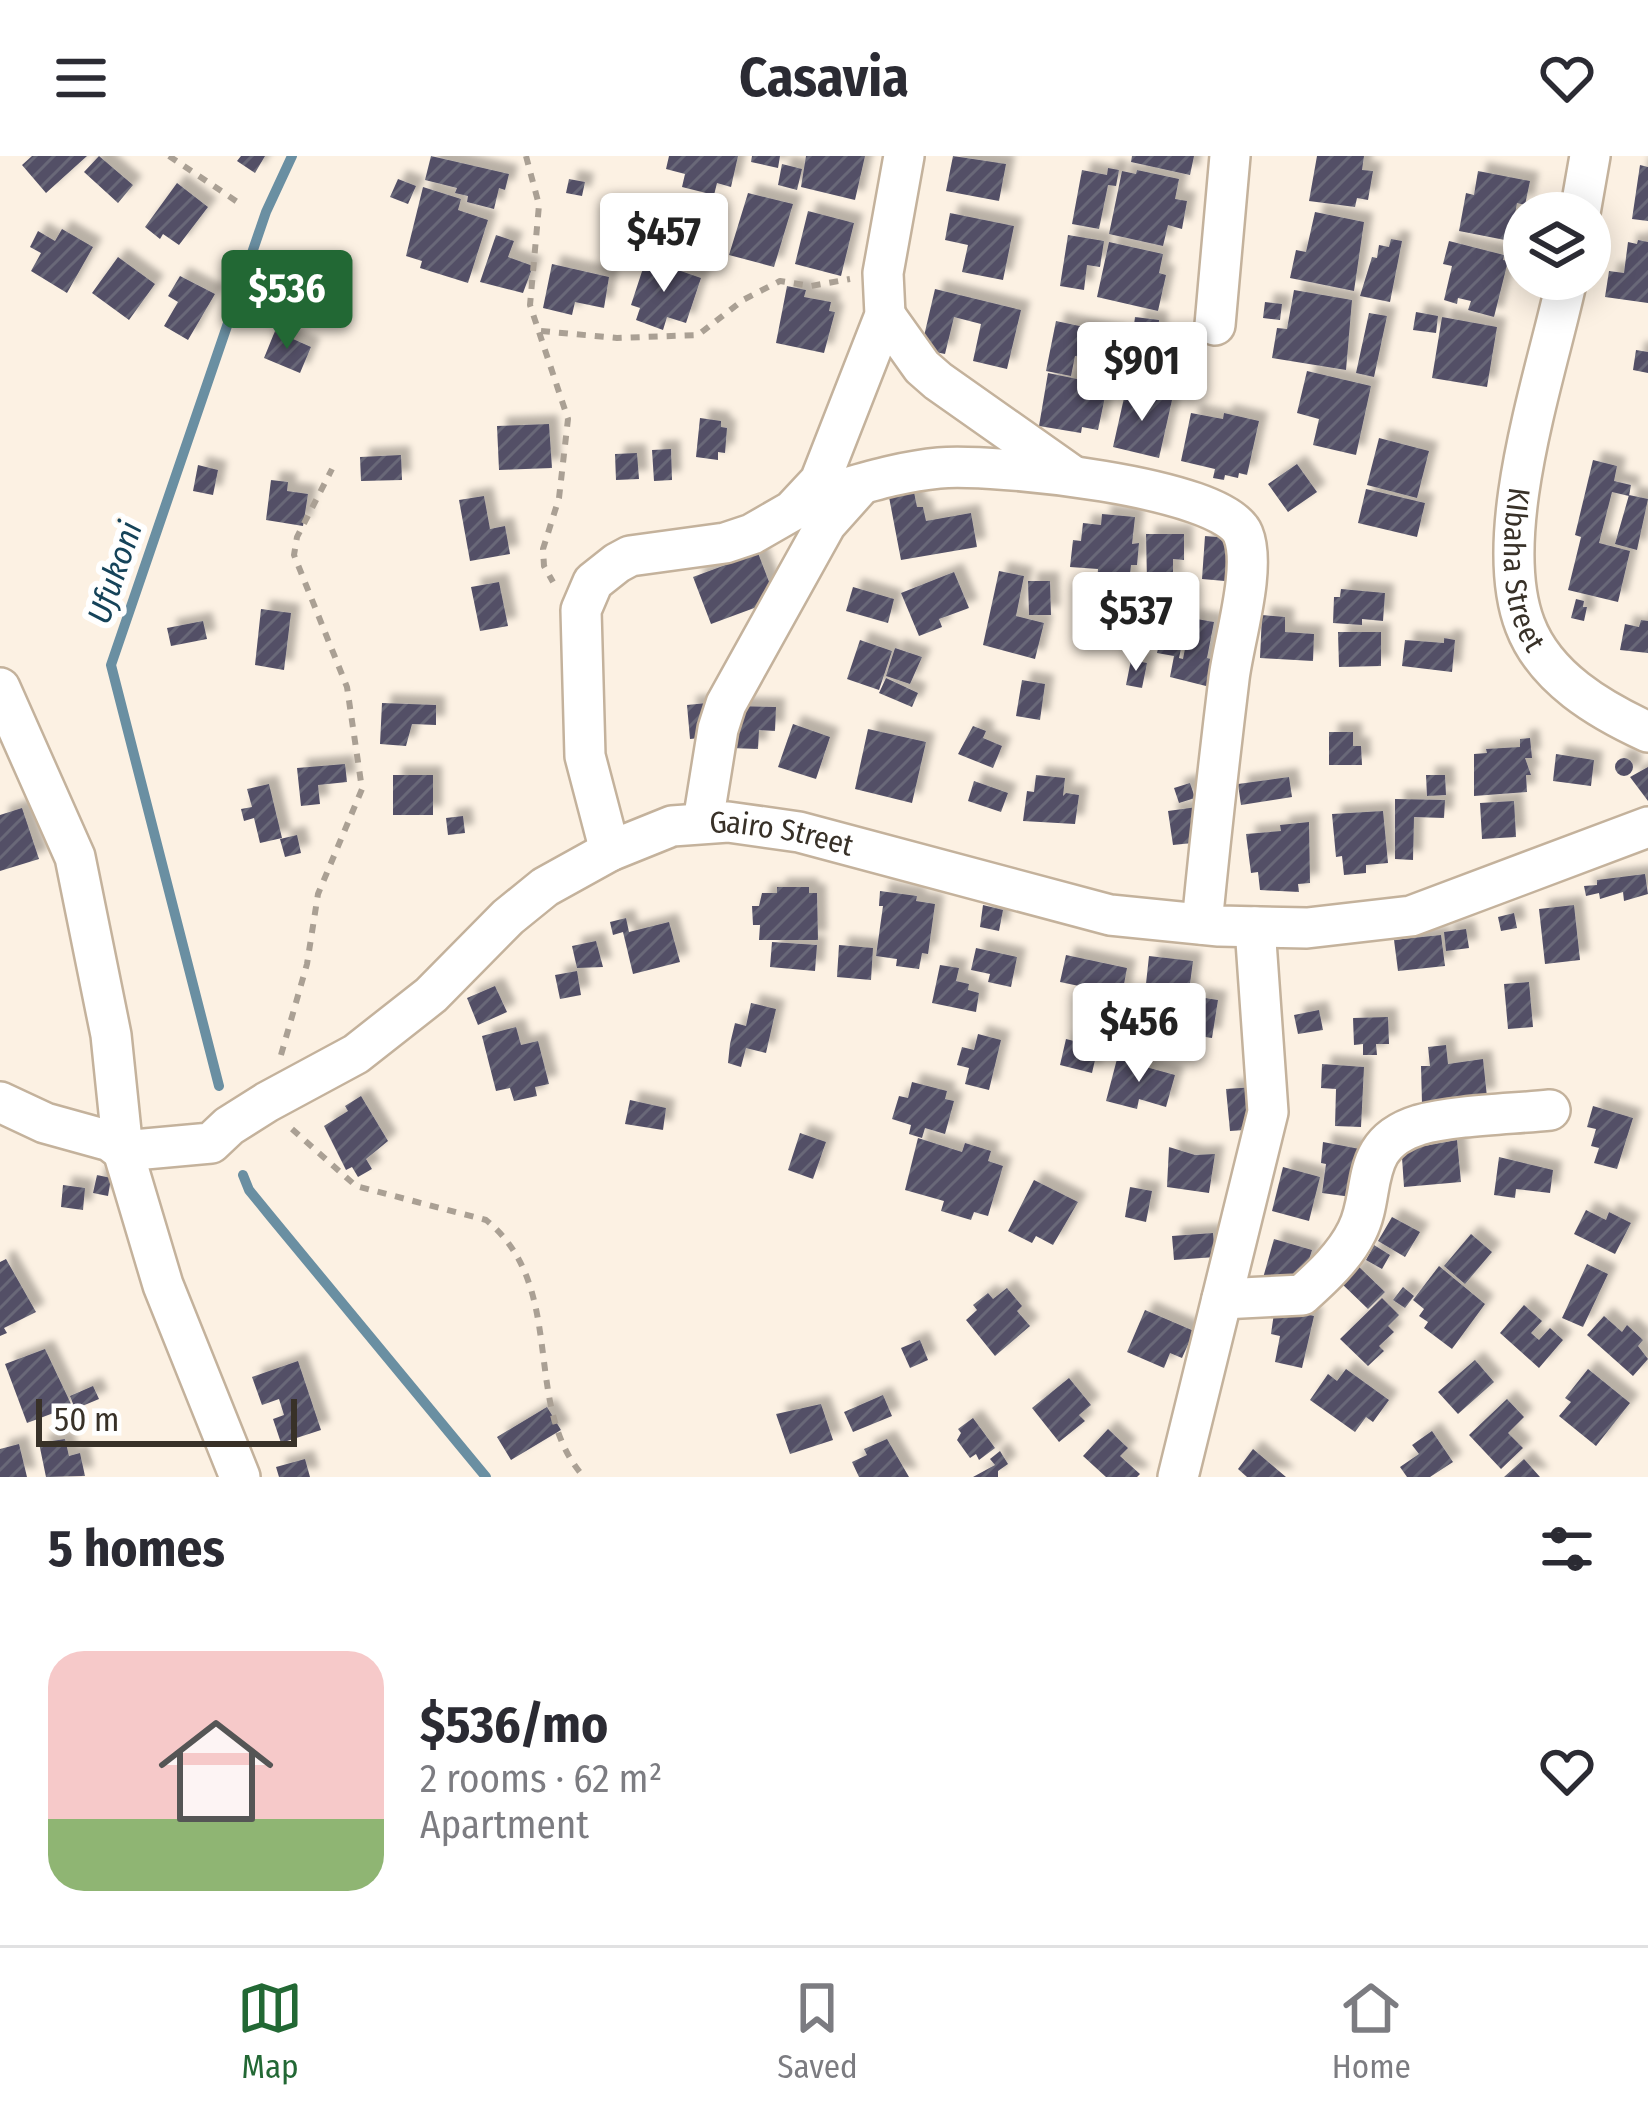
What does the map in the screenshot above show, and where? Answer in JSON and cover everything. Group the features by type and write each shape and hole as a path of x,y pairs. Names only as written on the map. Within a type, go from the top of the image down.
{"street":[{"path":"806,500 820,482 884,315 883,273 904,156"},
{"path":"1215,325 1230,156"},
{"path":"1584,192 1590,156"},
{"name":"KIbaha Street","path":"1562,300 1526,455 1514,544 1516,586 1525,626 1547,664 1585,697 1648,732"},
{"path":"884,315 938,381 1072,475"},
{"path":"610,850 585,756 581,610 587,590 630,556 725,543 752,534 806,500 860,486 942,467 988,466 1072,475 1218,510 1243,534 1242,610 1229,673 1202,924"},
{"path":"703,822 726,704 826,524 860,486"},
{"path":"0,688 74,857 111,1035 122,1150 163,1285 240,1477"},
{"name":"Gairo Street","path":"0,1102 45,1123 110,1141 122,1150 211,1143 267,1102 356,1054 431,995 508,917 545,887 610,850 672,826 703,822 799,832 1110,915 1307,928 1411,916 1648,827"},
{"path":"1178,1477 1268,1112 1256,927"},
{"path":"1222,1299 1302,1295 1340,1256 1359,1228 1378,1156 1385,1146 1417,1126 1550,1110"}],"path":[{"path":"169,156 242,206"},
{"path":"526,156 539,205 530,304 568,419 560,498 543,549 544,566 554,584"},
{"path":"541,331 617,338 698,335 743,300 780,281 811,286 883,273"},
{"path":"332,469 297,537 294,555 347,687 362,789 318,894 307,964 267,1102 310,1148 356,1186 487,1220 503,1234 533,1288 560,1442 584,1477"}],"building":[{"path":"32,156 87,156 46,193 22,165"},
{"path":"99,156 133,185 118,203 84,172"},
{"path":"241,156 265,156 255,173 237,161"},
{"path":"431,156 509,174 505,190 499,188 494,209 467,202 468,196 455,193 457,188 425,180"},
{"path":"669,156 738,156 731,187 717,183 714,195 682,187 685,174 666,169"},
{"path":"752,156 780,156 778,168 751,162"},
{"path":"806,156 865,156 855,200 801,187"},
{"path":"953,156 1006,164 999,201 946,191"},
{"path":"1132,156 1194,156 1190,175 1131,162"},
{"path":"1317,156 1364,156 1362,170 1373,171 1368,200 1357,198 1355,207 1309,201"},
{"path":"782,164 802,169 797,190 778,185"},
{"path":"1640,165 1648,167 1648,221 1632,219"},
{"path":"1108,168 1119,170 1116,186 1108,185 1099,229 1072,224 1082,170 1107,175"},
{"path":"1137,170 1179,179 1175,199 1187,201 1182,229 1168,225 1163,246 1109,234 1122,171 1136,174"},
{"path":"1478,171 1530,181 1528,192 1503,192 1503,240 1459,231 1466,193 1474,195"},
{"path":"398,179 416,186 408,204 390,197"},
{"path":"569,179 585,182 582,196 566,193"},
{"path":"177,183 208,207 179,245 145,227"},
{"path":"423,187 461,199 458,210 488,220 468,283 420,268 422,261 406,256"},
{"path":"748,193 793,204 774,267 729,255"},
{"path":"654,210 708,227 701,250 688,246 685,258 661,251 665,239 647,233"},
{"path":"808,211 854,223 841,276 795,264"},
{"path":"1315,212 1364,222 1354,291 1290,278 1296,250 1306,252"},
{"path":"950,213 1014,226 1003,280 962,272 968,245 945,240"},
{"path":"62,229 93,247 67,293 31,271 41,253 30,247 38,231 55,241"},
{"path":"496,235 514,241 508,257 533,266 523,293 480,282"},
{"path":"1068,235 1104,241 1100,267 1087,265 1084,290 1060,286"},
{"path":"1391,239 1402,241 1390,302 1360,296 1372,257 1377,258 1379,245 1389,247"},
{"path":"1638,240 1648,242 1648,303 1611,298 1611,271 1624,273 1628,242 1637,244"},
{"path":"1449,241 1503,255 1503,281 1494,317 1468,310 1471,301 1444,300 1452,266 1443,264"},
{"path":"1109,242 1163,254 1159,273 1166,275 1158,311 1097,297"},
{"path":"118,257 155,284 129,320 92,293"},
{"path":"646,259 701,278 686,323 667,317 663,330 636,320 640,308 631,305"},
{"path":"552,264 609,277 604,308 575,302 572,315 543,308"},
{"path":"180,276 215,294 188,340 164,326 178,302 168,296"},
{"path":"787,286 806,290 804,297 831,302 829,311 835,312 824,353 776,343"},
{"path":"935,289 1021,310 1007,369 973,361 981,324 954,317 945,354 921,349"},
{"path":"1294,290 1352,300 1346,370 1272,358 1277,328 1287,329"},
{"path":"1265,302 1282,304 1280,320 1263,318"},
{"path":"1416,312 1438,316 1436,333 1413,330"},
{"path":"1369,313 1387,316 1374,377 1356,373"},
{"path":"1135,317 1159,320 1158,336 1133,333"},
{"path":"1442,317 1497,327 1487,387 1432,378"},
{"path":"1056,321 1117,334 1107,383 1101,382 1099,391 1106,392 1098,430 1082,427 1081,433 1039,426 1048,373 1082,380 1086,358 1075,356 1071,376 1046,371"},
{"path":"275,331 311,347 300,373 264,358"},
{"path":"1636,350 1648,352 1648,373 1633,370"},
{"path":"1307,371 1371,386 1356,455 1313,445 1319,419 1297,413"},
{"path":"1126,389 1172,400 1159,458 1113,447"},
{"path":"1191,413 1223,419 1224,413 1259,421 1247,475 1213,478 1215,469 1181,461"},
{"path":"700,418 721,421 721,427 727,428 725,453 718,452 718,460 696,457"},
{"path":"549,424 552,468 499,470 497,426"},
{"path":"1379,438 1429,451 1417,498 1367,485"},
{"path":"671,449 672,480 654,481 652,450"},
{"path":"637,453 639,479 616,480 615,454"},
{"path":"401,455 402,480 361,481 360,457"},
{"path":"1593,460 1617,466 1614,481 1631,485 1629,496 1612,492 1599,543 1630,551 1618,602 1568,590"},
{"path":"1297,464 1317,492 1288,512 1268,484"},
{"path":"198,465 218,470 213,495 193,491"},
{"path":"271,480 288,482 287,491 308,494 303,526 266,520"},
{"path":"1366,489 1425,503 1417,537 1358,523"},
{"path":"914,492 926,521 971,513 977,547 901,560 889,497"},
{"path":"1629,495 1648,499 1637,550 1615,544"},
{"path":"484,496 490,529 505,526 510,554 470,561 459,500"},
{"path":"1102,514 1135,517 1132,544 1139,543 1129,584 1097,581 1098,569 1070,567 1073,540 1081,541 1083,523 1101,525"},
{"path":"1146,534 1184,534 1184,560 1173,559 1173,581 1147,581"},
{"path":"1205,536 1228,538 1225,581 1202,579"},
{"path":"758,553 776,600 711,624 693,577"},
{"path":"999,571 1024,576 1016,616 1044,623 1035,659 983,645"},
{"path":"954,572 969,608 939,619 942,627 919,636 901,593"},
{"path":"1028,581 1050,581 1051,615 1029,615"},
{"path":"499,582 508,626 480,631 471,587"},
{"path":"853,587 894,599 888,623 846,611"},
{"path":"1341,589 1385,593 1383,621 1333,623 1334,597 1340,597"},
{"path":"1086,590 1123,597 1120,617 1127,619 1123,639 1074,629"},
{"path":"1576,599 1587,607 1584,621 1571,618"},
{"path":"261,609 291,613 284,670 255,665"},
{"path":"1166,613 1187,621 1179,658 1183,659 1191,618 1214,622 1207,658 1215,660 1210,687 1170,677 1174,656 1157,653"},
{"path":"1262,615 1285,617 1285,632 1314,634 1313,661 1260,658"},
{"path":"1641,620 1648,621 1648,653 1620,650 1625,624 1639,627"},
{"path":"203,621 207,639 171,646 167,628"},
{"path":"1338,632 1381,632 1381,666 1339,667"},
{"path":"1444,638 1455,640 1452,672 1402,666 1405,640 1444,643"},
{"path":"860,640 892,651 879,690 847,679"},
{"path":"895,648 922,657 910,684 886,676"},
{"path":"1131,660 1147,663 1142,688 1126,685"},
{"path":"886,678 918,693 912,707 879,693"},
{"path":"1022,680 1045,684 1040,720 1016,716"},
{"path":"382,703 436,705 436,725 412,724 406,746 380,744"},
{"path":"707,703 711,737 690,739 687,705"},
{"path":"732,706 776,707 775,731 759,730 758,749 731,748"},
{"path":"793,724 830,737 816,779 778,767"},
{"path":"973,726 986,731 983,738 1002,746 993,768 958,754"},
{"path":"868,729 926,742 912,803 855,789"},
{"path":"1329,732 1353,732 1353,746 1361,746 1362,765 1329,765"},
{"path":"1530,738 1532,758 1525,758 1531,775 1526,775 1527,792 1474,796 1474,754 1520,747 1520,739"},
{"path":"1556,754 1594,760 1591,786 1553,781"},
{"path":"1624,758 1633,767 1624,776 1615,767"},
{"path":"345,764 347,782 318,785 320,804 301,806 297,768"},
{"path":"1648,767 1648,801 1630,777"},
{"path":"393,775 433,775 433,815 393,815"},
{"path":"1036,775 1065,778 1063,796 1079,795 1075,824 1023,821 1027,791 1034,792"},
{"path":"1426,775 1445,775 1446,795 1427,796"},
{"path":"1289,777 1292,797 1241,805 1238,784"},
{"path":"974,781 1008,793 1001,812 968,801"},
{"path":"1190,783 1195,798 1179,803 1174,788"},
{"path":"269,784 282,838 260,843 254,818 244,821 241,809 252,807 247,789"},
{"path":"1395,799 1445,800 1444,818 1414,817 1413,860 1395,859"},
{"path":"1514,801 1516,837 1482,839 1480,803"},
{"path":"1197,807 1202,842 1173,845 1168,811"},
{"path":"22,808 39,859 0,871 0,815"},
{"path":"1383,811 1388,863 1366,865 1366,873 1344,875 1342,856 1336,857 1332,814"},
{"path":"463,816 465,833 448,835 446,818"},
{"path":"1309,822 1310,883 1298,884 1299,892 1260,890 1258,872 1251,873 1246,834 1281,831 1280,825"},
{"path":"297,835 301,853 285,857 280,839"},
{"path":"1645,874 1648,894 1624,901 1623,892 1600,899 1599,893 1586,896 1584,886 1597,885 1597,880"},
{"path":"777,887 809,887 809,893 817,893 818,940 759,940 760,925 753,925 752,906 759,906 762,893 777,893"},
{"path":"880,891 917,896 916,901 935,904 928,954 922,953 919,969 896,966 897,959 876,956 883,906 879,906"},
{"path":"983,905 1003,910 999,931 980,927"},
{"path":"1574,905 1580,960 1545,964 1539,909"},
{"path":"1514,913 1517,928 1501,931 1498,917"},
{"path":"626,918 629,932 669,922 680,962 633,974 623,932 613,935 610,922"},
{"path":"1466,929 1469,948 1446,951 1444,932"},
{"path":"1441,935 1445,966 1398,971 1394,940"},
{"path":"596,941 603,967 577,968 572,946"},
{"path":"772,942 817,945 815,971 770,967"},
{"path":"839,945 873,948 871,980 837,977"},
{"path":"976,948 1017,957 1011,987 988,982 990,974 971,970"},
{"path":"1066,955 1127,968 1122,995 1060,982"},
{"path":"1149,956 1193,961 1188,999 1145,993"},
{"path":"940,965 959,968 956,981 979,993 976,1012 932,1003"},
{"path":"577,971 581,995 560,999 555,975"},
{"path":"1529,982 1533,1027 1508,1029 1504,984"},
{"path":"495,986 507,1012 478,1025 467,998"},
{"path":"1198,997 1218,1000 1212,1038 1192,1035"},
{"path":"1163,999 1189,1003 1184,1037 1135,1030 1138,1003 1162,1007"},
{"path":"751,1003 776,1009 766,1053 746,1048 741,1067 728,1063 730,1044 735,1023 746,1026"},
{"path":"1319,1010 1323,1030 1298,1034 1294,1015"},
{"path":"1388,1017 1389,1044 1376,1044 1377,1055 1363,1055 1363,1044 1354,1045 1353,1018"},
{"path":"516,1027 521,1045 538,1041 549,1084 535,1087 537,1096 514,1101 510,1088 496,1091 482,1036"},
{"path":"978,1034 1001,1040 989,1090 965,1084 969,1068 957,1065 962,1047 974,1050"},
{"path":"1066,1039 1098,1047 1092,1073 1060,1065"},
{"path":"1446,1045 1448,1064 1483,1059 1487,1097 1422,1104 1421,1066 1430,1066 1428,1047"},
{"path":"1117,1059 1175,1075 1166,1107 1139,1099 1137,1109 1106,1101"},
{"path":"1322,1064 1364,1067 1361,1127 1335,1126 1336,1089 1321,1088"},
{"path":"912,1082 947,1091 945,1099 954,1101 945,1134 925,1128 922,1138 909,1134 911,1125 892,1119 899,1096 908,1098"},
{"path":"1255,1087 1259,1129 1230,1131 1226,1089"},
{"path":"361,1096 388,1141 366,1159 372,1169 358,1177 352,1167 346,1170 324,1126"},
{"path":"630,1100 666,1108 663,1130 625,1124"},
{"path":"1593,1106 1633,1118 1617,1169 1594,1163 1599,1148 1591,1146 1596,1129 1587,1127"},
{"path":"800,1133 826,1142 813,1179 788,1170"},
{"path":"918,1138 962,1152 965,1143 991,1151 988,1161 1003,1166 988,1216 974,1212 971,1220 941,1211 944,1201 905,1190"},
{"path":"1457,1140 1461,1182 1404,1187 1401,1143 1424,1142 1425,1146"},
{"path":"1323,1142 1365,1150 1359,1198 1322,1193"},
{"path":"1169,1147 1195,1155 1215,1154 1209,1193 1167,1187"},
{"path":"1499,1157 1553,1170 1550,1193 1516,1189 1515,1198 1494,1195"},
{"path":"1283,1167 1320,1177 1309,1221 1272,1211"},
{"path":"97,1175 111,1178 108,1196 93,1193"},
{"path":"1034,1180 1078,1202 1053,1245 1036,1236 1032,1243 1008,1231"},
{"path":"63,1185 85,1188 83,1210 61,1207"},
{"path":"1130,1187 1152,1191 1146,1222 1125,1217"},
{"path":"1586,1210 1606,1220 1609,1212 1631,1223 1615,1254 1574,1234"},
{"path":"1392,1217 1420,1232 1405,1257 1378,1241"},
{"path":"1213,1233 1215,1257 1174,1260 1172,1236"},
{"path":"1471,1234 1492,1252 1465,1284 1444,1266"},
{"path":"1274,1239 1312,1250 1300,1289 1263,1278"},
{"path":"1374,1245 1390,1255 1382,1269 1366,1260"},
{"path":"6,1259 36,1312 4,1328 7,1333 0,1336 0,1262"},
{"path":"1587,1264 1608,1274 1583,1327 1562,1318"},
{"path":"1358,1266 1385,1292 1368,1309 1341,1283"},
{"path":"1439,1266 1485,1304 1452,1349 1424,1328 1428,1322 1419,1316 1424,1309 1413,1300"},
{"path":"1403,1287 1414,1296 1405,1308 1393,1300"},
{"path":"1007,1288 1030,1326 995,1356 966,1320 977,1310 973,1305 988,1293 993,1299"},
{"path":"1382,1298 1399,1315 1388,1326 1394,1332 1379,1346 1384,1351 1368,1366 1340,1339"},
{"path":"1524,1305 1542,1321 1531,1333 1539,1340 1550,1328 1563,1340 1539,1368 1500,1333"},
{"path":"1145,1310 1194,1331 1182,1358 1170,1353 1164,1368 1127,1352"},
{"path":"1286,1310 1314,1316 1302,1368 1275,1362 1280,1336 1271,1334 1274,1313"},
{"path":"1604,1316 1622,1332 1627,1325 1643,1340 1638,1346 1648,1359 1633,1376 1587,1335"},
{"path":"920,1340 928,1360 910,1368 901,1348"},
{"path":"45,1349 72,1406 27,1423 5,1364"},
{"path":"1475,1360 1494,1382 1458,1414 1438,1392"},
{"path":"298,1361 321,1430 281,1443 273,1419 284,1415 279,1399 262,1405 252,1377"},
{"path":"1346,1369 1389,1400 1373,1422 1366,1417 1355,1432 1310,1400 1328,1374 1337,1381"},
{"path":"1588,1369 1630,1403 1596,1446 1559,1416 1571,1402 1565,1398"},
{"path":"1069,1378 1091,1405 1079,1415 1085,1421 1059,1442 1032,1408"},
{"path":"93,1386 99,1399 75,1409 70,1396"},
{"path":"883,1395 892,1416 853,1432 844,1412"},
{"path":"1507,1399 1524,1417 1508,1433 1523,1448 1501,1469 1469,1435"},
{"path":"821,1404 833,1440 790,1454 776,1414"},
{"path":"547,1407 561,1430 511,1460 497,1437"},
{"path":"973,1418 995,1448 979,1460 976,1454 970,1458 957,1440 958,1429"},
{"path":"1108,1429 1128,1448 1120,1456 1140,1474 1137,1477 1106,1477 1083,1456"},
{"path":"1432,1431 1453,1462 1430,1477 1407,1477 1400,1467 1419,1454 1412,1445"},
{"path":"65,1439 69,1456 80,1453 85,1476 46,1477 39,1443"},
{"path":"887,1439 909,1477 859,1477 852,1462 867,1455 864,1449"},
{"path":"19,1444 27,1477 0,1477 0,1449"},
{"path":"1253,1449 1286,1477 1247,1477 1238,1469"},
{"path":"1000,1451 1008,1464 998,1471 998,1477 973,1477 995,1465 990,1459"},
{"path":"305,1459 310,1477 279,1477 276,1467"},
{"path":"1524,1459 1540,1477 1504,1477"}],"waterway":[{"name":"Ufukoni","path":"219,1086 111,665 266,212 292,156"},
{"path":"243,1175 249,1190 486,1477"}]}
